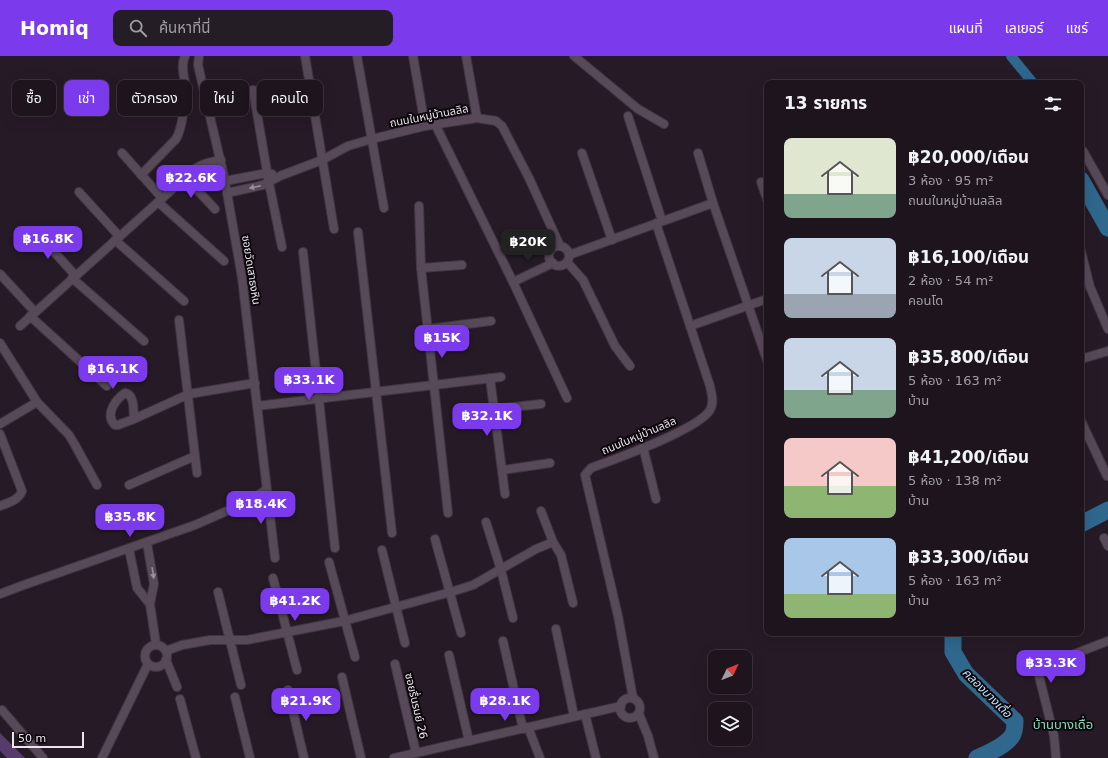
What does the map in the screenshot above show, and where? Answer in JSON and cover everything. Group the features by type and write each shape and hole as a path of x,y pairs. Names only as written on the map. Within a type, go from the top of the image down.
{"street":[{"path":"142,175 176,139 180,132 185,87 182,66 185,56"},
{"name":"ซอยวัดเสาธงหิน","path":"199,56 198,65 225,181 242,278 275,558"},
{"path":"304,56 334,230"},
{"path":"357,56 384,208"},
{"path":"413,56 425,126"},
{"path":"466,56 477,118"},
{"path":"574,56 638,109 664,124"},
{"path":"253,90 267,173 282,247"},
{"name":"ถนนในหมู่บ้านลลิล","path":"628,116 713,399 712,406 706,414 680,432 591,468 585,475 618,616 633,698"},
{"name":"ถนนในหมู่บ้านลลิล","path":"227,193 269,183 280,176 322,160 348,146 372,139 435,124 477,118 496,121 502,126 529,178 560,246 566,249 568,259 583,280 615,346 630,366"},
{"path":"435,124 513,282 567,398"},
{"path":"122,153 142,175 160,200 224,261"},
{"path":"582,153 612,240"},
{"path":"698,153 713,203 764,351"},
{"path":"1084,153 1108,195"},
{"path":"20,326 117,238 177,185 186,179 196,166 208,162 221,164"},
{"path":"225,181 267,173 280,176"},
{"path":"186,179 215,209"},
{"path":"761,182 764,190"},
{"path":"79,192 117,238 184,301"},
{"path":"560,246 553,248 549,257 552,263 557,266 562,265 568,259 612,240 713,203"},
{"path":"419,206 421,268 448,512"},
{"path":"36,232 74,277 144,341"},
{"path":"358,232 392,533"},
{"path":"303,252 336,548"},
{"path":"513,282 552,263"},
{"path":"1084,263 1090,287 1108,329"},
{"path":"421,268 462,265"},
{"path":"0,274 32,314 107,386"},
{"path":"690,326 764,301"},
{"path":"179,320 189,394 197,473"},
{"path":"428,329 491,322"},
{"path":"0,343 37,402 69,435 97,486"},
{"path":"1084,358 1108,351"},
{"path":"257,406 501,377"},
{"path":"490,378 505,494"},
{"path":"134,419 189,394 255,383"},
{"path":"0,424 37,402"},
{"path":"493,409 541,404"},
{"path":"1084,427 1107,476"},
{"path":"0,434 22,491 21,495 17,498 0,506"},
{"path":"643,447 656,499"},
{"path":"129,485 195,456"},
{"path":"503,470 550,463"},
{"path":"0,594 195,525 245,503 266,490"},
{"path":"541,511 553,542 561,555 572,603"},
{"path":"486,522 501,570 513,618"},
{"path":"1104,538 1108,546"},
{"path":"435,539 451,592 461,633"},
{"path":"166,651 182,645 210,640 247,640 344,621 451,592 473,585 553,542"},
{"path":"147,543 154,584 150,604 156,644"},
{"path":"128,549 137,588 150,604"},
{"path":"382,550 405,643"},
{"path":"329,562 355,657"},
{"path":"273,578 297,670"},
{"path":"218,592 241,685"},
{"path":"556,630 574,716"},
{"path":"503,641 526,728 540,758"},
{"path":"1056,758 1054,736 1039,676 1040,670 1064,658 1108,642"},
{"path":"166,660 160,666 152,666 145,660 145,651 151,645 156,644 160,645 166,651 166,660 177,687"},
{"path":"449,655 469,741"},
{"path":"102,758 148,664"},
{"name":"ซอยรื่นรมย์ 26","path":"395,664 416,753"},
{"path":"342,677 361,758"},
{"path":"288,690 304,758"},
{"path":"235,697 250,758"},
{"path":"639,714 632,718 628,718 622,713 621,706 625,700 633,698 639,703 639,714 648,736 654,758"},
{"path":"180,699 196,758"},
{"path":"394,758 621,706"},
{"path":"2,710 43,758"},
{"path":"586,714 596,758"}],"building":[{"path":"0,733 25,758 7,758 0,751"}],"waterway":[{"name":"คลองบางเดื่อ","path":"1011,56 1031,80"},
{"name":"คลองบางเดื่อ","path":"1084,185 1108,228"},
{"name":"คลองบางเดื่อ","path":"1084,522 1108,510"},
{"name":"คลองบางเดื่อ","path":"953,636 953,652 966,674 1015,721 1015,727 1009,740 996,749 977,758"}],"district":[{"name":"บ้านบางเดื่อ","path":"1063,724"}]}
